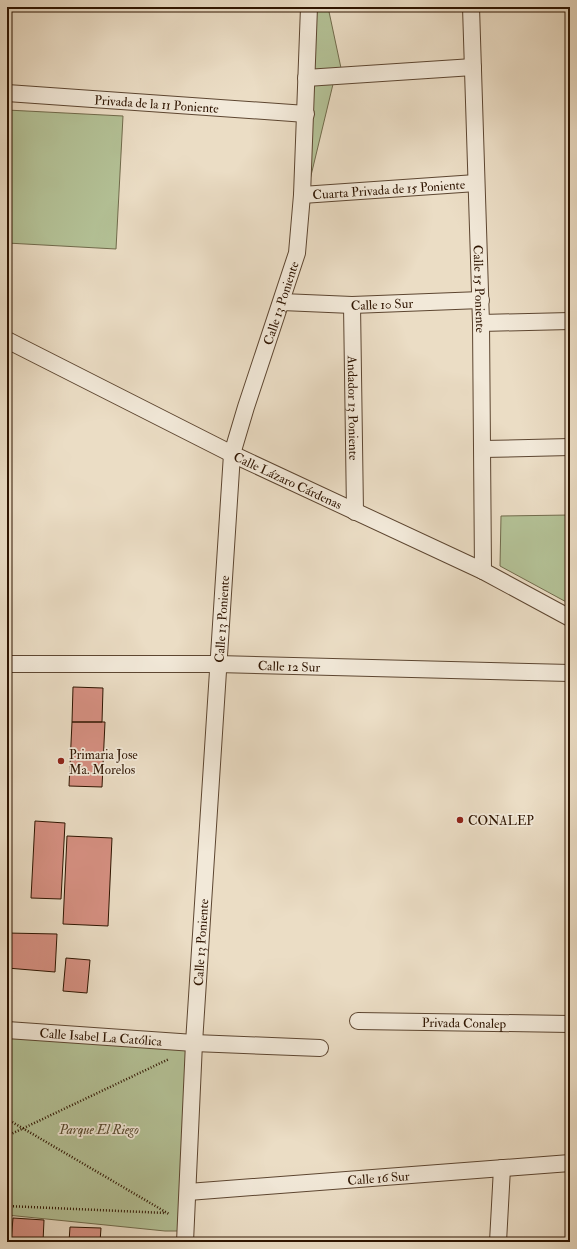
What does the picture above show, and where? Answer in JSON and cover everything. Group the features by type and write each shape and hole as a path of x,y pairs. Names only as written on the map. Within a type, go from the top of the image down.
{"street":[{"name":"Calle 13 Poniente","path":"186,1237 194,1043 217,664 232,454 298,253 306,114 309,7"},
{"name":"Calle 15 Poniente","path":"471,7 482,323 483,570"},
{"path":"306,78 473,67"},
{"name":"Privada de la 11 Poniente","path":"7,93 306,114"},
{"name":"Cuarta Privada de 15 Poniente","path":"302,195 476,183"},
{"name":"Calle 10 Sur","path":"282,302 352,305 481,300"},
{"name":"Andador 13 Poniente","path":"352,305 355,512"},
{"path":"482,323 570,321"},
{"name":"Calle Lázaro Cárdenas","path":"7,340 232,454 483,570 570,618"},
{"path":"483,449 570,448"},
{"name":"Calle 12 Sur","path":"7,664 217,664 570,673"},
{"name":"Privada Conalep","path":"358,1021 570,1024"},
{"name":"Calle Isabel La Católica","path":"7,1030 194,1043 320,1048"},
{"name":"Calle 16 Sur","path":"188,1192 570,1163"},
{"path":"498,1242 502,1168"}],"path":[{"path":"7,1136 172,1058"},
{"path":"7,1119 168,1214 186,1237"},
{"path":"7,1206 168,1214"}],"green space":[{"path":"315,7 328,7 341,68 334,80 308,188"},
{"path":"7,110 123,116 116,249 7,243"},
{"path":"570,515 570,604 500,566 501,516"},
{"name":"Parque El Riego","path":"7,1031 194,1043 186,1231 165,1231 7,1215"}],"building":[{"path":"73,687 103,688 102,722 72,722"},
{"path":"7,688 10,688 7,732"},
{"path":"72,722 105,722 102,787 69,786"},
{"path":"35,821 65,823 61,899 31,898"},
{"path":"67,836 112,838 108,926 63,924"},
{"path":"7,933 57,934 55,972 7,968"},
{"path":"66,958 90,960 87,993 63,991"},
{"path":"13,1218 44,1220 43,1242 11,1242"},
{"path":"70,1227 101,1228 100,1242 69,1242"}],"place":[{"name":"Primaria Jose Ma. Morelos","path":"61,761"},
{"name":"CONALEP","path":"460,820"}]}
